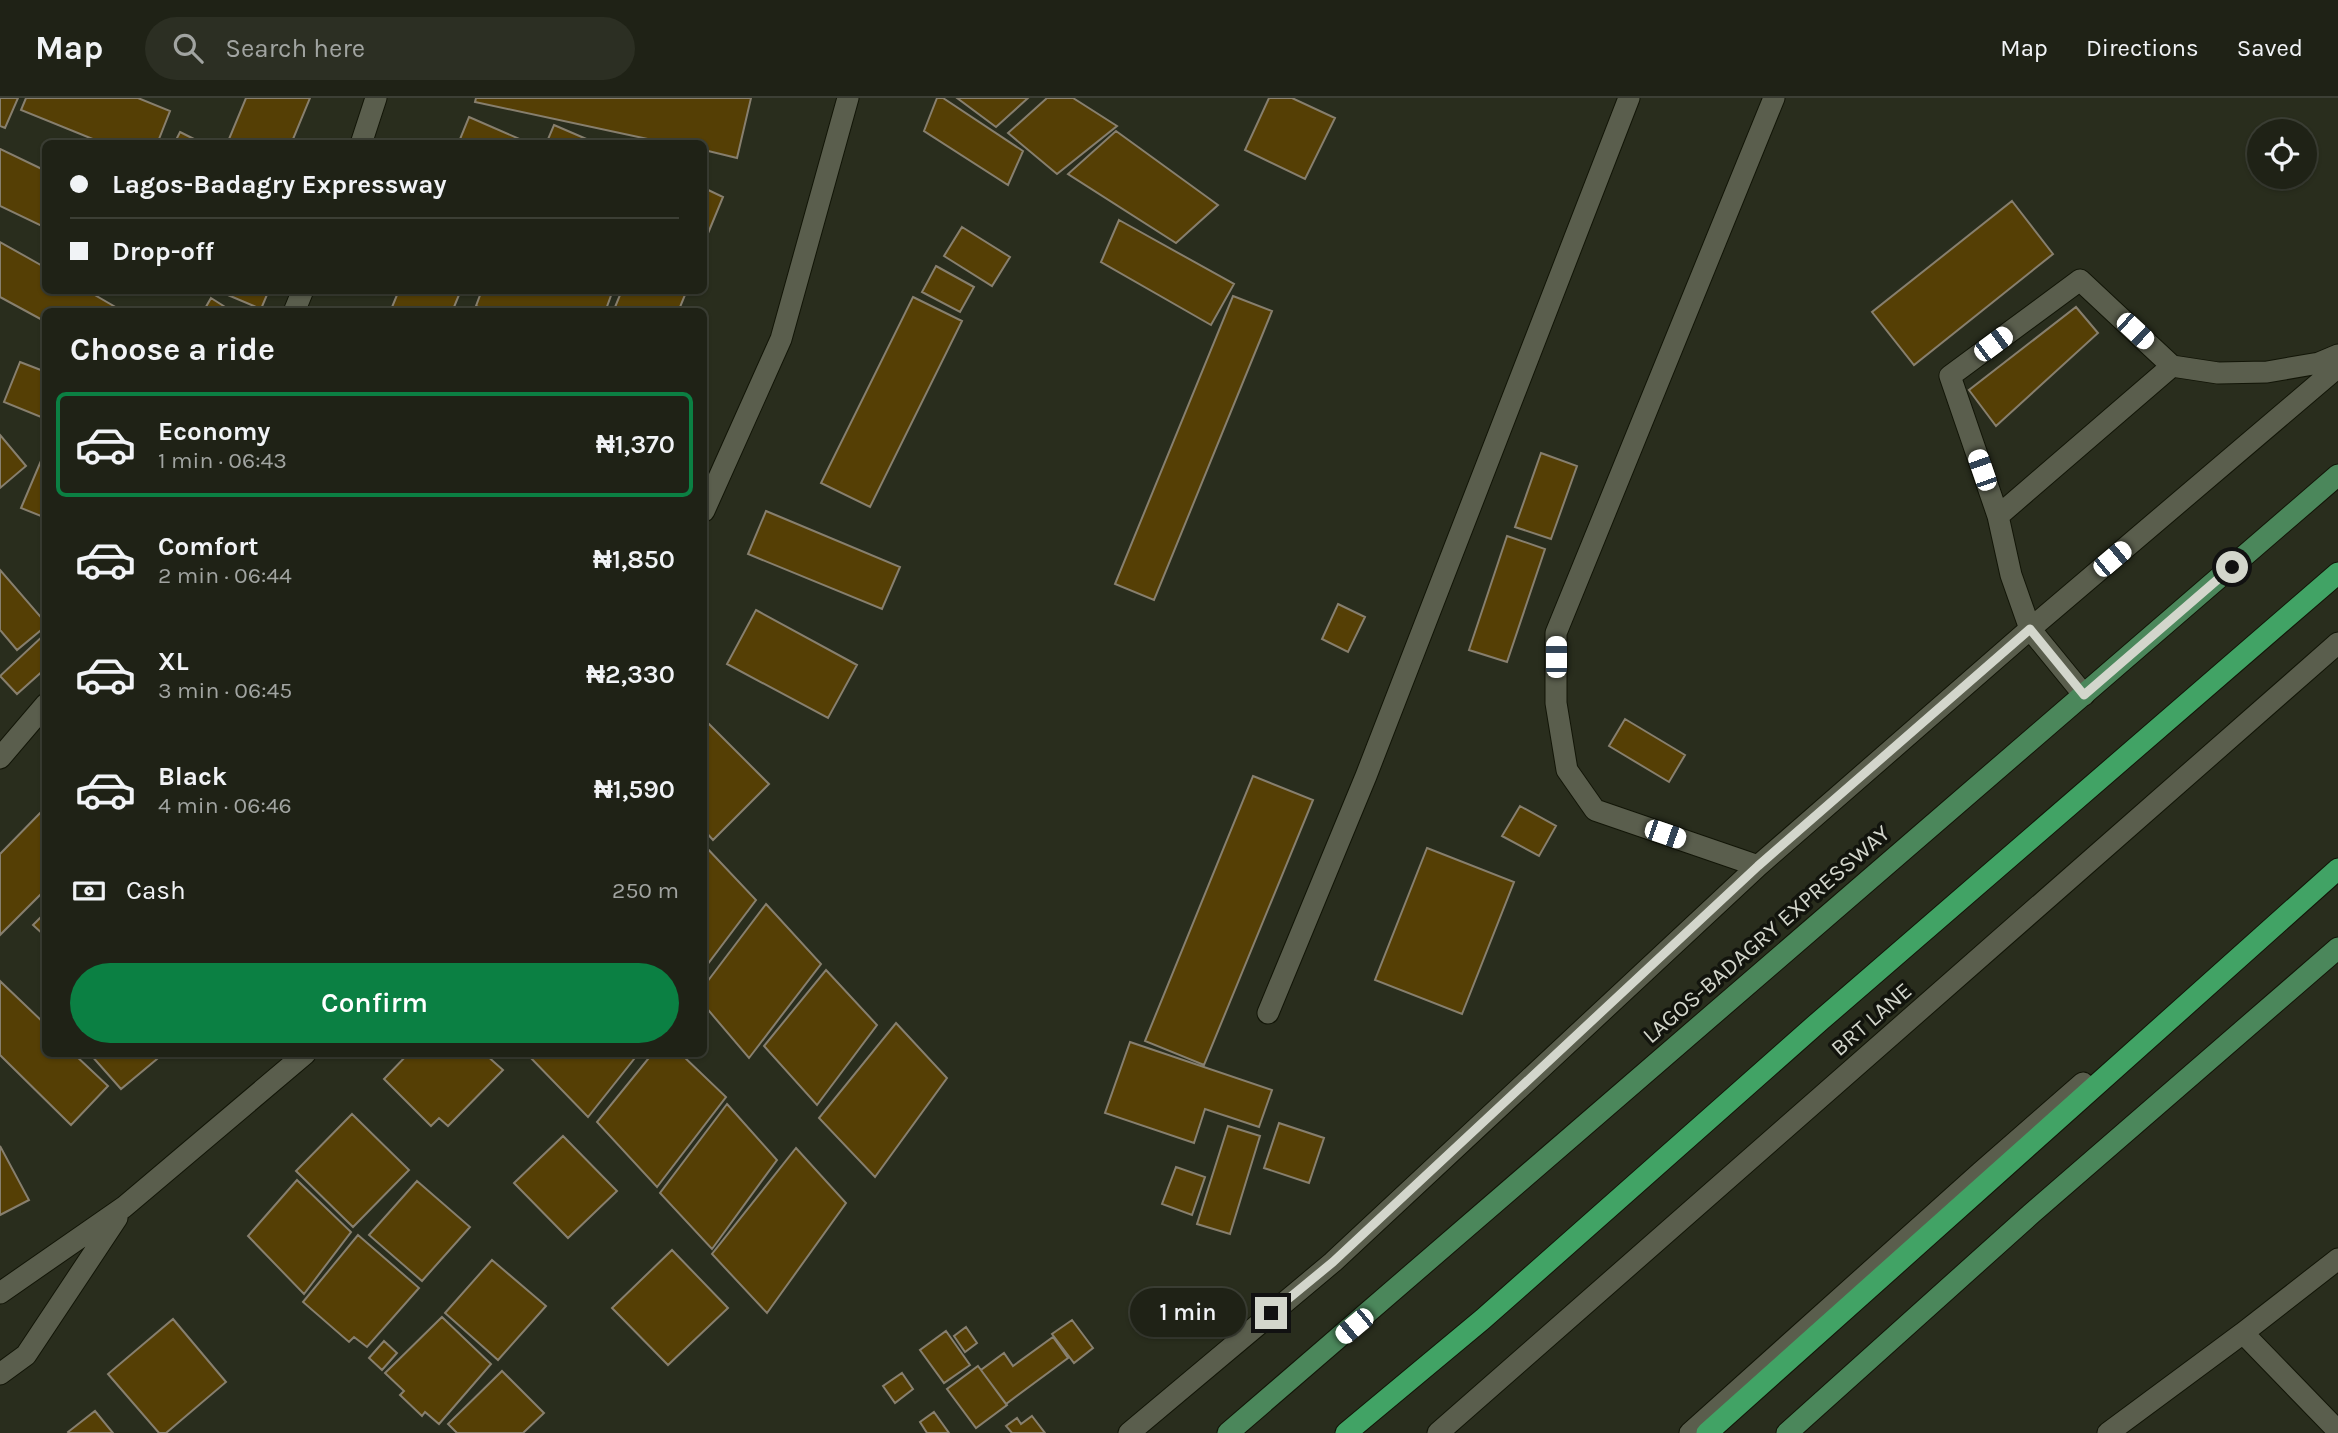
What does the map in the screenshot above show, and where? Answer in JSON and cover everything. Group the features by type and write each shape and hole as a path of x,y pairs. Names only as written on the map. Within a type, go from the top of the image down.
{"highway":[{"path":"1346,1433 1483,1319 1821,1020 2338,573"},
{"path":"1707,1433 2338,869"}],"main road":[{"name":"LAGOS-BADAGRY EXPRESSWAY","path":"1228,1433 2338,475"},
{"path":"1787,1433 2031,1214 2338,948"}],"street":[{"path":"362,140 376,98"},
{"path":"1268,1013 1366,776 1629,98"},
{"path":"1758,866 1595,810 1567,770 1556,703 1556,633 1774,98"},
{"path":"707,504 780,339 849,100"},
{"path":"2084,695 2030,629 2011,575 1998,516 1950,376 2080,280 2172,366 2218,373 2267,372 2319,363 2338,355"},
{"path":"1998,516 2172,366"},
{"path":"1129,1433 1333,1262 1758,866 2030,629 2338,367"},
{"name":"BRT LANE","path":"1438,1433 2338,643"},
{"path":"0,758 42,709"},
{"path":"1690,1433 1981,1172 2338,862"},
{"path":"0,1293 124,1207 301,1057"},
{"path":"0,1374 26,1355 124,1207"},
{"path":"2108,1433 2338,1259"},
{"path":"2243,1333 2338,1431"}],"building":[{"path":"0,98 18,98 5,128 0,126"},
{"path":"26,98 138,98 170,111 159,140 95,140 21,110"},
{"path":"246,98 310,98 293,140 229,139"},
{"path":"476,98 751,98 737,158 707,151 707,140 652,140 475,102"},
{"path":"937,98 943,98 1023,151 1008,185 924,131"},
{"path":"957,98 1028,98 996,127"},
{"path":"1047,98 1073,98 1117,126 1057,174 1008,133"},
{"path":"1269,98 1292,98 1335,118 1305,179 1245,150"},
{"path":"469,117 522,140 460,140"},
{"path":"554,125 589,140 548,140"},
{"path":"1116,131 1218,205 1176,243 1068,174"},
{"path":"180,132 196,140 176,140"},
{"path":"0,149 42,169 42,226 0,206"},
{"path":"707,189 723,197 707,236"},
{"path":"2012,201 2053,254 1914,365 1872,312"},
{"path":"1119,220 1234,284 1211,325 1101,262"},
{"path":"962,227 1010,257 992,286 944,256"},
{"path":"0,242 42,266 42,294 93,294 117,308 42,308 42,320 0,297"},
{"path":"936,266 974,287 960,312 922,292"},
{"path":"225,294 267,294 261,308"},
{"path":"397,294 459,294 454,308 392,308"},
{"path":"480,294 612,294 606,308 476,306"},
{"path":"620,294 685,294 680,308 615,308"},
{"path":"1233,296 1272,311 1154,600 1115,584"},
{"path":"913,297 962,321 870,507 821,483"},
{"path":"211,298 227,308 205,308"},
{"path":"2076,307 2098,333 1996,426 1969,390"},
{"path":"20,362 42,370 42,417 4,402"},
{"path":"0,435 26,466 0,488"},
{"path":"1541,453 1577,466 1551,539 1515,527"},
{"path":"42,458 42,516 21,508"},
{"path":"766,511 900,567 882,609 748,554"},
{"path":"1507,536 1545,549 1507,662 1469,650"},
{"path":"0,570 42,618 42,629 17,650 0,630"},
{"path":"1338,604 1365,617 1348,652 1322,639"},
{"path":"756,610 857,665 828,718 727,664"},
{"path":"42,637 42,672 17,694 0,676"},
{"path":"1625,719 1685,755 1669,782 1609,746"},
{"path":"707,724 769,784 713,840 707,833"},
{"path":"1253,776 1313,800 1204,1065 1145,1041"},
{"path":"1520,806 1556,826 1539,856 1502,836"},
{"path":"42,811 42,893 0,935 0,854"},
{"path":"707,848 756,900 707,965"},
{"path":"1427,848 1514,882 1462,1014 1375,980"},
{"path":"766,904 821,964 749,1058 707,1009 707,982"},
{"path":"42,916 42,933 33,925"},
{"path":"826,970 877,1025 817,1105 764,1046"},
{"path":"0,981 42,1021 42,1057 77,1057 108,1086 71,1125 0,1055"},
{"path":"896,1023 947,1078 875,1177 819,1118"},
{"path":"1130,1042 1272,1090 1259,1127 1205,1109 1194,1143 1105,1113"},
{"path":"93,1057 159,1057 121,1089"},
{"path":"405,1057 488,1057 503,1070 448,1126 439,1118 431,1126 384,1079"},
{"path":"530,1057 636,1057 588,1117"},
{"path":"650,1057 684,1057 726,1097 657,1187 597,1122"},
{"path":"727,1104 777,1160 712,1249 660,1193"},
{"path":"352,1114 409,1170 353,1227 296,1171"},
{"path":"1279,1123 1324,1138 1309,1183 1264,1168"},
{"path":"1228,1126 1260,1136 1230,1234 1197,1224"},
{"path":"563,1136 617,1191 568,1238 514,1183"},
{"path":"0,1146 29,1200 0,1215"},
{"path":"796,1148 846,1203 767,1313 712,1254"},
{"path":"1176,1167 1205,1177 1192,1215 1162,1204"},
{"path":"297,1180 351,1232 304,1294 248,1236"},
{"path":"417,1181 470,1227 422,1281 369,1235"},
{"path":"358,1235 419,1288 367,1347 354,1337 349,1342 303,1302"},
{"path":"672,1250 728,1308 668,1365 612,1308"},
{"path":"492,1260 546,1306 498,1360 445,1313"},
{"path":"442,1317 491,1364 439,1424 425,1412 422,1416 400,1395 404,1391 385,1373"},
{"path":"173,1319 226,1382 166,1433 159,1433 108,1374"},
{"path":"1072,1320 1093,1348 1074,1363 1052,1334"},
{"path":"966,1327 977,1343 965,1352 954,1336"},
{"path":"946,1331 970,1365 944,1383 920,1350"},
{"path":"1053,1337 1068,1358 1006,1404 981,1370 1004,1353 1013,1366"},
{"path":"384,1341 397,1353 382,1370 369,1358"},
{"path":"978,1366 1007,1405 976,1428 947,1389"},
{"path":"502,1371 544,1413 523,1433 457,1433 448,1424"},
{"path":"902,1373 913,1389 895,1403 883,1386"},
{"path":"95,1411 113,1433 68,1432"},
{"path":"934,1412 949,1433 927,1433 920,1422"},
{"path":"1032,1416 1045,1433 1012,1433 1006,1426 1017,1418 1021,1424"}],"route":[{"path":"1271,1313 1333,1262 1758,866 2030,629 2084,695 2232,567"}]}
